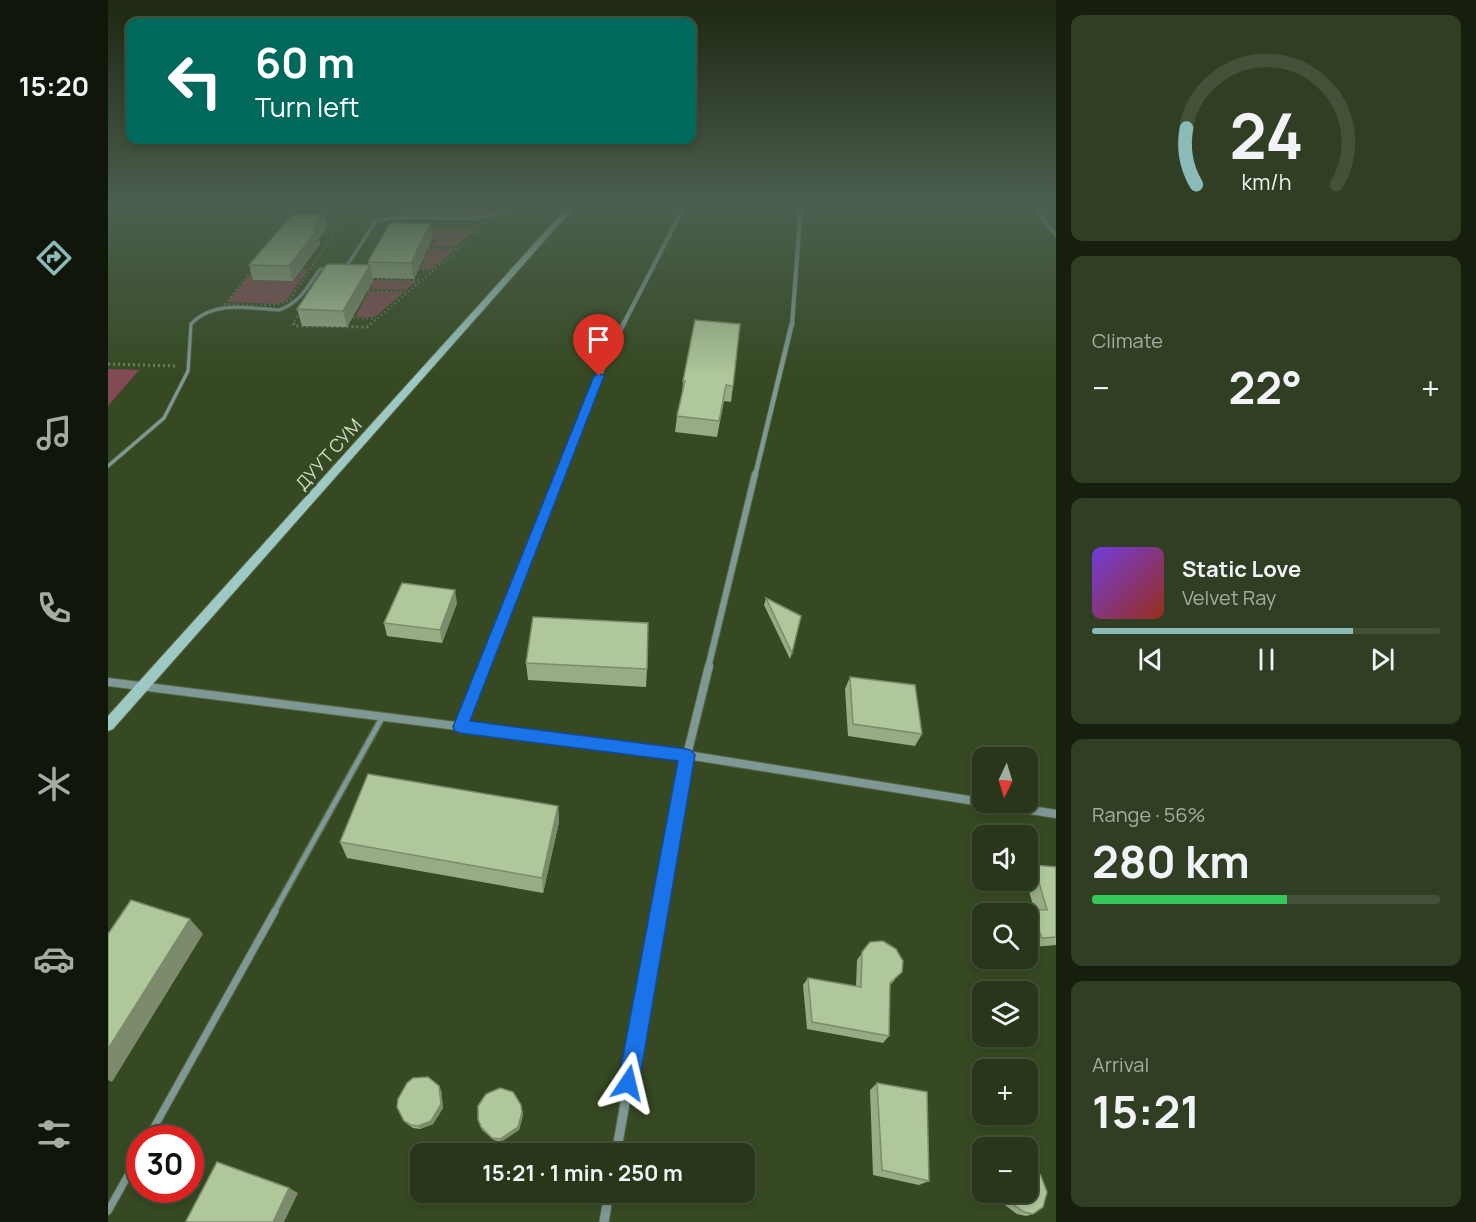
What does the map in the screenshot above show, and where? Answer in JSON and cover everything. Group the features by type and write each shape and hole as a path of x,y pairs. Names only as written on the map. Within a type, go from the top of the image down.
{"main road":[{"name":"ДУУТ СУМ","path":"108,725 522,262"}],"street":[{"path":"460,727 608,354 656,262"},
{"path":"618,1143 687,755 794,315 797,262"},
{"path":"108,682 687,755 1056,814"},
{"path":"604,1222 607,1203"}],"lane":[{"path":"344,270 349,262"},
{"path":"108,466 164,418 188,367 191,324 205,312 217,309 279,310 289,308 296,304 320,269 336,269"},
{"path":"155,1125 383,716"},
{"path":"108,1210 126,1178"}],"path":[{"path":"257,262 225,304 275,305 289,302 315,262"},
{"path":"370,262 360,278 421,280"},
{"path":"363,274 326,273 293,323 295,326 367,327 442,262"},
{"path":"253,267 263,267"},
{"path":"418,270 433,270"},
{"path":"368,290 408,292"},
{"path":"352,318 376,319"},
{"path":"108,364 188,367"}],"shaded area":[{"path":"423,262 440,262 432,269 420,269"},
{"path":"255,268 262,268 253,280 294,281 303,269 308,270 286,301 277,304 230,302 229,300"},
{"path":"374,280 417,281 406,290 370,289"},
{"path":"369,291 404,292 375,317 355,317"},
{"path":"108,369 139,370 108,406"}],"building":[{"path":"252,262 292,262 289,266 249,265"},
{"path":"327,264 370,265 343,311 297,309"},
{"path":"695,320 740,324 733,386 726,385 719,421 677,416"},
{"path":"402,583 455,590 440,630 384,623"},
{"path":"766,598 801,616 792,653"},
{"path":"533,617 648,623 647,669 526,663"},
{"path":"850,677 915,685 922,734 853,724"},
{"path":"368,774 558,806 542,878 340,842"},
{"path":"1038,865 1056,867 1056,937 1042,938 1038,928 1038,909 1047,910 1038,879"},
{"path":"131,900 190,919 108,1049 108,934"},
{"path":"883,941 896,949 903,961 902,972 890,983 889,1036 812,1022 808,978 861,987 862,952 870,942"},
{"path":"428,1077 439,1086 441,1104 431,1121 418,1126 411,1125 404,1121 397,1107 398,1099 407,1083 413,1078"},
{"path":"877,1083 927,1092 929,1181 882,1170"},
{"path":"500,1088 513,1092 521,1105 522,1112 518,1127 500,1139 492,1138 481,1127 478,1119 478,1106 486,1094"},
{"path":"217,1162 289,1188 273,1222 186,1221 195,1203 204,1203 204,1187"},
{"path":"1038,1171 1047,1192 1043,1207 1033,1214 1024,1212 1011,1203 1038,1203"}],"route":[{"path":"599,376 460,727 687,755 628,1083"}]}
